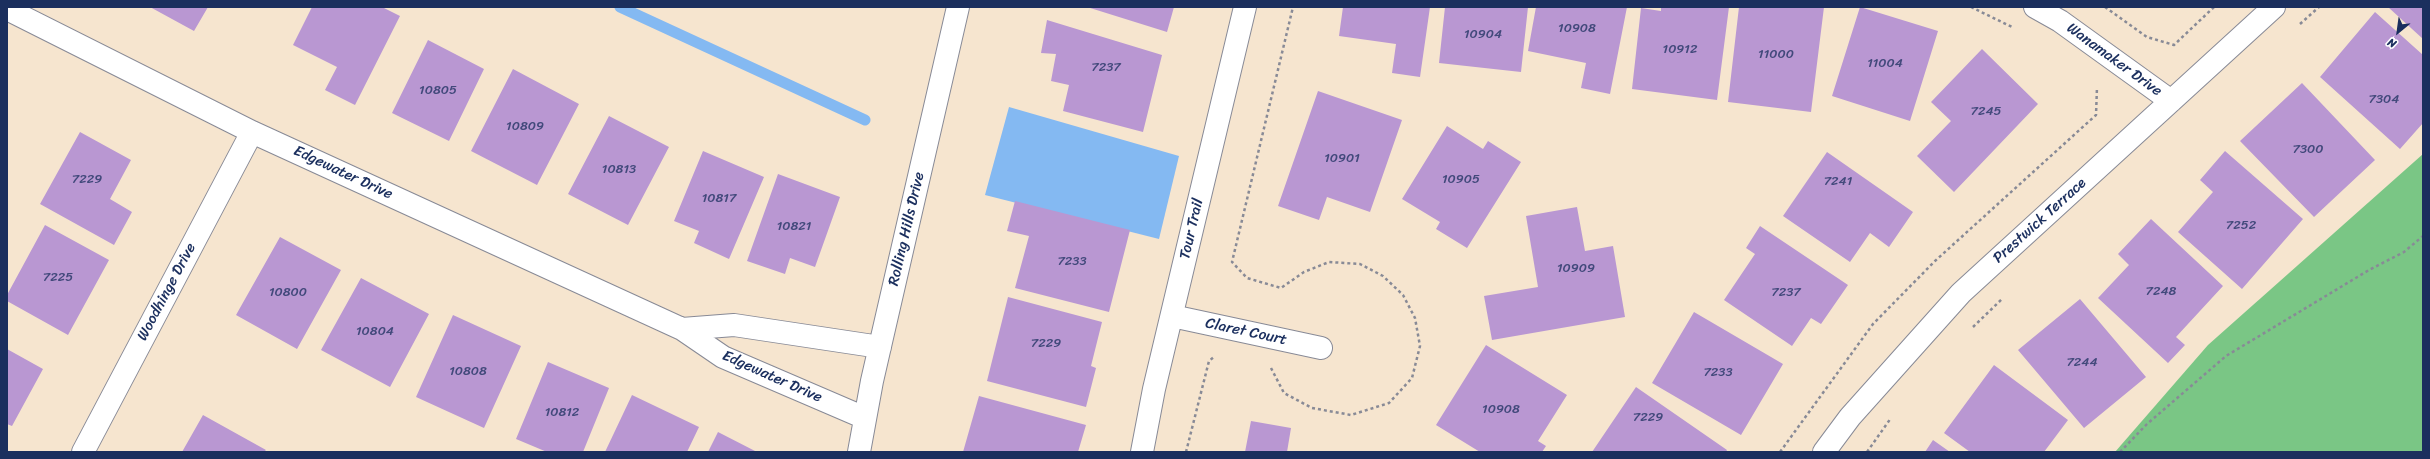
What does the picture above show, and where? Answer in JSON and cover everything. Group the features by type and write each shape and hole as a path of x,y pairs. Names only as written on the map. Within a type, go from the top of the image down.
{"street":[{"name":"Rolling Hills Drive","path":"859,452 880,347 958,7"},
{"name":"Tour Trail","path":"1142,452 1172,316 1245,7"},
{"name":"Wanamaker Drive","path":"2035,7 2060,21 2171,101"},
{"name":"Prestwick Terrace","path":"1824,452 1850,417 1961,293 2274,7"},
{"name":"Edgewater Drive","path":"7,9 252,132 682,329 723,357 865,418"},
{"name":"Woodhinge Drive","path":"83,452 252,132"},
{"name":"Claret Court","path":"1172,316 1320,348"},
{"name":"Edgewater Drive","path":"682,329 734,325 880,347"}],"path":[{"path":"1238,270 1232,262 1293,7"},
{"path":"1971,7 2017,29"},
{"path":"2105,7 2147,37 2174,45 2214,7"},
{"path":"2295,29 2318,7"},
{"path":"1780,452 1872,324 1935,261 2096,115 2099,88 2093,83"},
{"path":"2120,452 2147,424 2226,356 2369,270 2404,252 2423,236"},
{"path":"1969,332 2008,293"},
{"path":"1186,452 1209,361 1216,354"},
{"path":"1867,452 1895,413"}],"green space":[{"path":"2423,154 2423,452 2115,452 2208,345"}],"water":[{"path":"1009,107 1179,156 1159,239 985,195"}],"building":[{"path":"150,7 208,7 194,31"},
{"path":"312,7 382,7 400,16 355,105 325,90 337,67 293,45"},
{"path":"1087,7 1174,7 1167,32"},
{"path":"1343,7 1430,7 1420,77 1392,73 1396,44 1339,36"},
{"path":"1445,7 1528,7 1521,72 1439,63"},
{"path":"1536,7 1627,7 1610,94 1581,88 1586,63 1528,51"},
{"path":"1661,7 1729,7 1717,100 1632,89 1641,8 1661,11"},
{"path":"1739,7 1824,7 1811,112 1728,102"},
{"path":"1860,7 1938,31 1910,121 1832,96"},
{"path":"2388,7 2423,7 2423,39"},
{"path":"2375,12 2423,55 2423,123 2400,149 2320,77"},
{"path":"1047,20 1162,55 1143,132 1063,111 1069,85 1051,81 1056,54 1041,53"},
{"path":"428,40 484,69 449,141 392,113"},
{"path":"1982,49 2038,104 1954,192 1917,156 1951,121 1931,102"},
{"path":"513,69 579,104 537,185 471,151"},
{"path":"2302,83 2375,160 2314,217 2240,141"},
{"path":"1318,91 1402,120 1370,212 1327,197 1319,220 1278,206"},
{"path":"609,116 669,147 628,225 568,194"},
{"path":"1447,126 1483,149 1488,141 1521,162 1467,248 1436,229 1440,222 1402,199"},
{"path":"80,132 131,160 110,199 132,212 114,245 40,204"},
{"path":"703,151 764,177 729,259 694,243 699,231 674,221"},
{"path":"2225,151 2303,219 2242,289 2178,232 2213,192 2200,180"},
{"path":"1827,152 1913,212 1889,247 1870,233 1850,262 1783,216"},
{"path":"778,174 840,197 815,267 790,258 785,274 747,261"},
{"path":"1015,201 1130,230 1109,312 1015,288 1029,236 1007,231"},
{"path":"1577,207 1585,251 1613,246 1625,317 1492,340 1484,296 1538,287 1526,216"},
{"path":"2151,219 2223,286 2176,337 2185,345 2168,363 2098,298 2129,265 2118,254"},
{"path":"45,225 109,260 68,335 7,301 7,295"},
{"path":"1760,226 1848,285 1821,324 1811,318 1792,346 1724,300 1755,254 1746,248"},
{"path":"280,237 341,270 297,349 236,315"},
{"path":"361,278 429,314 390,387 321,350"},
{"path":"1008,297 1102,322 1091,366 1096,368 1086,407 987,381"},
{"path":"2080,299 2146,377 2084,428 2018,350"},
{"path":"1694,312 1783,364 1741,435 1652,383"},
{"path":"453,315 521,346 484,428 416,397"},
{"path":"1486,345 1567,395 1538,441 1546,446 1542,452 1480,452 1436,425"},
{"path":"7,349 43,369 12,426 7,424"},
{"path":"548,362 609,388 583,452 547,452 516,439"},
{"path":"1994,365 2068,420 2044,452 1970,452 1944,433"},
{"path":"1636,387 1727,450 1726,452 1592,452"},
{"path":"632,395 699,427 687,452 605,452"},
{"path":"979,396 1086,425 1078,452 963,452"},
{"path":"203,415 266,450 264,452 182,452"},
{"path":"1251,421 1291,428 1287,452 1245,452"},
{"path":"718,432 757,452 708,452"},
{"path":"1933,440 1950,452 1925,452"}],"waterway":[{"path":"620,7 865,120"}]}
